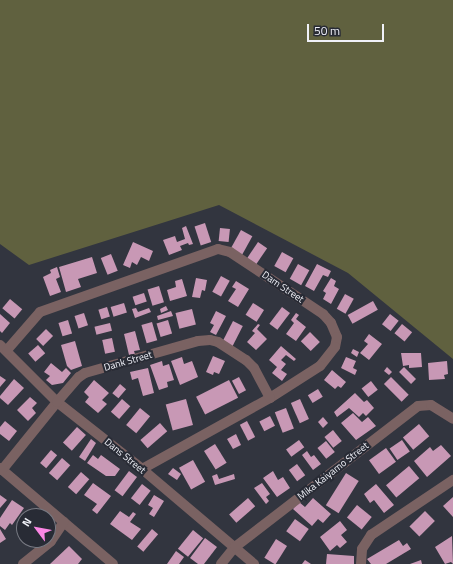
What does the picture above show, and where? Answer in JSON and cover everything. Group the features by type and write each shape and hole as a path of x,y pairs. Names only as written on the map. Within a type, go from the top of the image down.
{"street":[{"name":"Dam Street","path":"3,348 40,312 218,250 230,252 323,314 335,329 337,337 335,347 320,366 270,398 142,469"},
{"name":"Dank Street","path":"1,469 57,402 85,373 205,340 218,342 250,364 270,398"},
{"name":"Dans Street","path":"3,348 57,402 142,469 235,546 254,564"},
{"name":"Mika Kaiyamo Street","path":"220,564 235,546 418,406 431,404 453,419"},
{"path":"1,469 113,564"},
{"path":"361,564 362,549 366,540 371,535 453,480"},
{"path":"24,564 51,541 64,522"}],"green space":[{"path":"0,0 453,0 453,359 348,273 219,205 29,265 0,244"}],"building":[{"path":"205,223 211,242 201,245 195,226"},
{"path":"186,226 193,244 189,245 188,243 180,246 182,250 169,255 163,240 175,236 177,242 185,239 182,228"},
{"path":"220,228 230,229 229,242 219,241"},
{"path":"241,230 252,236 242,256 230,249"},
{"path":"133,242 153,251 149,261 141,257 137,265 132,262 130,268 123,265"},
{"path":"258,242 267,248 255,266 246,259"},
{"path":"282,252 293,258 286,272 274,266"},
{"path":"111,254 118,271 108,275 101,258"},
{"path":"92,257 97,273 78,279 81,287 66,292 59,267"},
{"path":"298,264 309,270 301,285 290,279"},
{"path":"317,264 331,271 328,277 323,275 314,291 305,286"},
{"path":"57,267 60,277 56,279 61,292 50,296 43,277 51,273 50,270"},
{"path":"221,276 230,281 221,297 212,292"},
{"path":"196,278 207,280 205,291 202,290 200,298 192,297"},
{"path":"331,278 336,281 334,286 339,289 331,304 323,299 326,293 323,291"},
{"path":"182,279 187,296 170,301 167,290 176,287 175,281"},
{"path":"236,281 249,289 238,307 228,301 236,289 232,287"},
{"path":"159,286 164,302 152,306 148,290"},
{"path":"144,293 147,302 135,305 133,297"},
{"path":"345,294 354,299 346,314 337,309"},
{"path":"10,299 22,309 15,318 2,308"},
{"path":"373,301 378,310 352,324 348,315"},
{"path":"124,303 127,313 114,317 111,307"},
{"path":"253,303 264,310 257,322 246,315"},
{"path":"166,306 168,310 161,313 160,309"},
{"path":"107,307 110,317 101,319 98,310"},
{"path":"282,307 290,313 277,330 269,324"},
{"path":"136,308 138,312 149,308 151,312 135,318 132,309"},
{"path":"192,309 196,325 179,329 176,313"},
{"path":"171,311 173,316 158,320 157,316"},
{"path":"216,311 226,316 216,335 210,332 214,325 210,323"},
{"path":"84,313 88,325 79,328 74,316"},
{"path":"296,313 299,315 296,319 306,327 296,341 286,334 294,323 291,320"},
{"path":"0,314 10,323 2,333 0,331"},
{"path":"390,314 399,321 391,331 382,324"},
{"path":"68,320 72,333 63,336 58,323"},
{"path":"168,320 172,333 161,337 157,324"},
{"path":"233,321 243,326 232,346 223,341"},
{"path":"152,322 157,340 147,343 141,325"},
{"path":"110,323 112,331 96,335 94,327"},
{"path":"258,324 260,325 257,329 267,339 256,350 247,342 255,333 252,331"},
{"path":"402,324 412,332 405,342 394,333"},
{"path":"46,329 53,336 43,346 36,339"},
{"path":"135,331 140,350 134,351 135,354 129,355 124,334"},
{"path":"310,332 320,342 311,351 301,341"},
{"path":"369,334 382,344 369,360 360,353 368,344 364,341"},
{"path":"112,338 115,352 105,354 102,340"},
{"path":"75,341 82,366 71,370 67,366 61,345"},
{"path":"38,345 45,353 35,362 28,354"},
{"path":"281,346 296,359 294,361 286,355 281,360 286,364 281,370 287,374 282,381 272,373 277,367 269,360"},
{"path":"353,349 359,352 357,357 351,353"},
{"path":"401,353 421,353 422,367 409,368 409,365 403,366"},
{"path":"213,356 225,361 219,374 214,372 213,375 206,372"},
{"path":"182,357 184,364 192,361 198,377 180,385 171,361"},
{"path":"346,357 356,361 353,368 357,370 355,375 341,368"},
{"path":"162,361 163,366 169,364 174,380 167,382 168,387 159,390 150,365"},
{"path":"447,361 448,374 444,375 445,379 429,380 428,363"},
{"path":"51,363 62,372 66,368 71,373 63,383 52,385 46,380 50,376 44,372"},
{"path":"387,367 392,372 389,375 384,371"},
{"path":"404,367 416,379 411,384 399,372"},
{"path":"148,368 154,393 143,396 138,378 132,380 130,372"},
{"path":"332,370 346,382 341,388 338,386 335,389 324,380"},
{"path":"0,376 6,380 0,387"},
{"path":"239,377 246,390 239,394 232,381"},
{"path":"391,377 409,395 402,402 384,384"},
{"path":"14,379 24,388 8,405 0,398 0,396"},
{"path":"94,380 109,393 102,400 107,404 98,413 85,402 89,397 84,392"},
{"path":"229,380 238,398 205,415 196,397"},
{"path":"371,381 378,390 368,397 362,388"},
{"path":"120,384 126,389 118,398 112,393"},
{"path":"318,389 323,397 313,403 308,395"},
{"path":"355,393 364,402 367,400 374,408 366,416 363,413 359,417 349,408 337,417 334,412"},
{"path":"30,397 37,403 32,408 36,413 28,421 17,410"},
{"path":"122,399 130,406 119,419 111,412"},
{"path":"186,399 193,425 173,431 166,404"},
{"path":"300,399 309,419 300,423 291,403"},
{"path":"140,408 150,416 136,433 126,425"},
{"path":"286,408 294,429 283,433 275,412"},
{"path":"353,413 362,422 368,417 376,426 356,440 341,423"},
{"path":"270,416 275,426 264,431 259,421"},
{"path":"323,417 328,423 323,428 318,422"},
{"path":"5,421 17,431 9,441 0,434 0,427"},
{"path":"247,421 255,437 248,441 240,425"},
{"path":"160,423 167,431 148,448 140,440"},
{"path":"419,424 429,436 413,450 403,437"},
{"path":"77,427 86,435 72,451 63,443"},
{"path":"333,430 342,441 333,448 324,437"},
{"path":"236,434 241,445 233,449 227,439"},
{"path":"91,439 96,443 85,461 79,457"},
{"path":"299,440 304,447 291,457 286,449"},
{"path":"402,440 410,452 397,460 390,448"},
{"path":"326,441 335,452 326,459 317,448"},
{"path":"215,444 227,463 216,470 204,451"},
{"path":"441,445 451,456 427,477 414,461 430,447 433,451"},
{"path":"386,448 396,462 379,474 369,460"},
{"path":"51,450 57,455 46,468 40,463"},
{"path":"307,451 311,457 314,455 321,464 313,470 302,455"},
{"path":"93,455 98,459 101,455 120,469 115,476 106,476 87,463"},
{"path":"62,458 70,465 57,480 49,473"},
{"path":"193,460 205,482 191,490 179,468"},
{"path":"297,464 305,475 297,481 289,470"},
{"path":"409,466 419,478 396,498 386,485"},
{"path":"173,468 181,474 177,480 168,474"},
{"path":"129,471 137,477 123,496 115,490"},
{"path":"273,471 278,480 283,477 290,488 277,497 263,478"},
{"path":"81,472 89,479 76,494 68,487"},
{"path":"346,473 359,481 339,513 326,505"},
{"path":"217,474 219,479 234,474 235,479 215,485 212,476"},
{"path":"93,483 111,496 97,514 92,510 97,504 84,495"},
{"path":"262,483 270,494 266,497 269,501 266,504 254,488"},
{"path":"142,484 151,491 140,505 131,498"},
{"path":"376,484 394,505 384,513 374,500 370,503 364,494"},
{"path":"0,495 7,500 0,508"},
{"path":"154,495 164,501 154,517 149,514 153,508 148,505"},
{"path":"453,497 453,517 443,506"},
{"path":"248,498 255,506 236,523 229,514"},
{"path":"313,498 331,514 323,523 318,519 312,526 293,509 299,502 305,507"},
{"path":"12,500 24,508 16,508 16,519 12,525 10,523 5,530 0,526 0,518"},
{"path":"357,505 372,517 362,529 347,517"},
{"path":"120,511 129,517 133,512 136,514 130,522 141,529 132,540 110,524"},
{"path":"425,511 435,521 419,536 409,527"},
{"path":"295,519 309,529 300,541 286,531"},
{"path":"340,521 347,530 341,535 347,542 340,548 337,545 330,551 320,537"},
{"path":"0,529 6,539 0,543"},
{"path":"152,529 158,534 143,552 137,547"},
{"path":"193,530 203,538 188,557 178,549"},
{"path":"452,536 453,564 451,562 445,564 435,547"},
{"path":"205,538 217,547 204,564 198,564 190,558"},
{"path":"276,539 287,546 276,564 264,558"},
{"path":"399,540 403,546 407,543 411,549 386,564 371,564 367,559"},
{"path":"69,546 82,559 78,564 50,564"},
{"path":"176,551 184,557 179,564 167,564"},
{"path":"327,554 354,556 354,564 326,564"},
{"path":"305,560 311,564 302,564"},
{"path":"421,560 422,564 410,564"}]}
